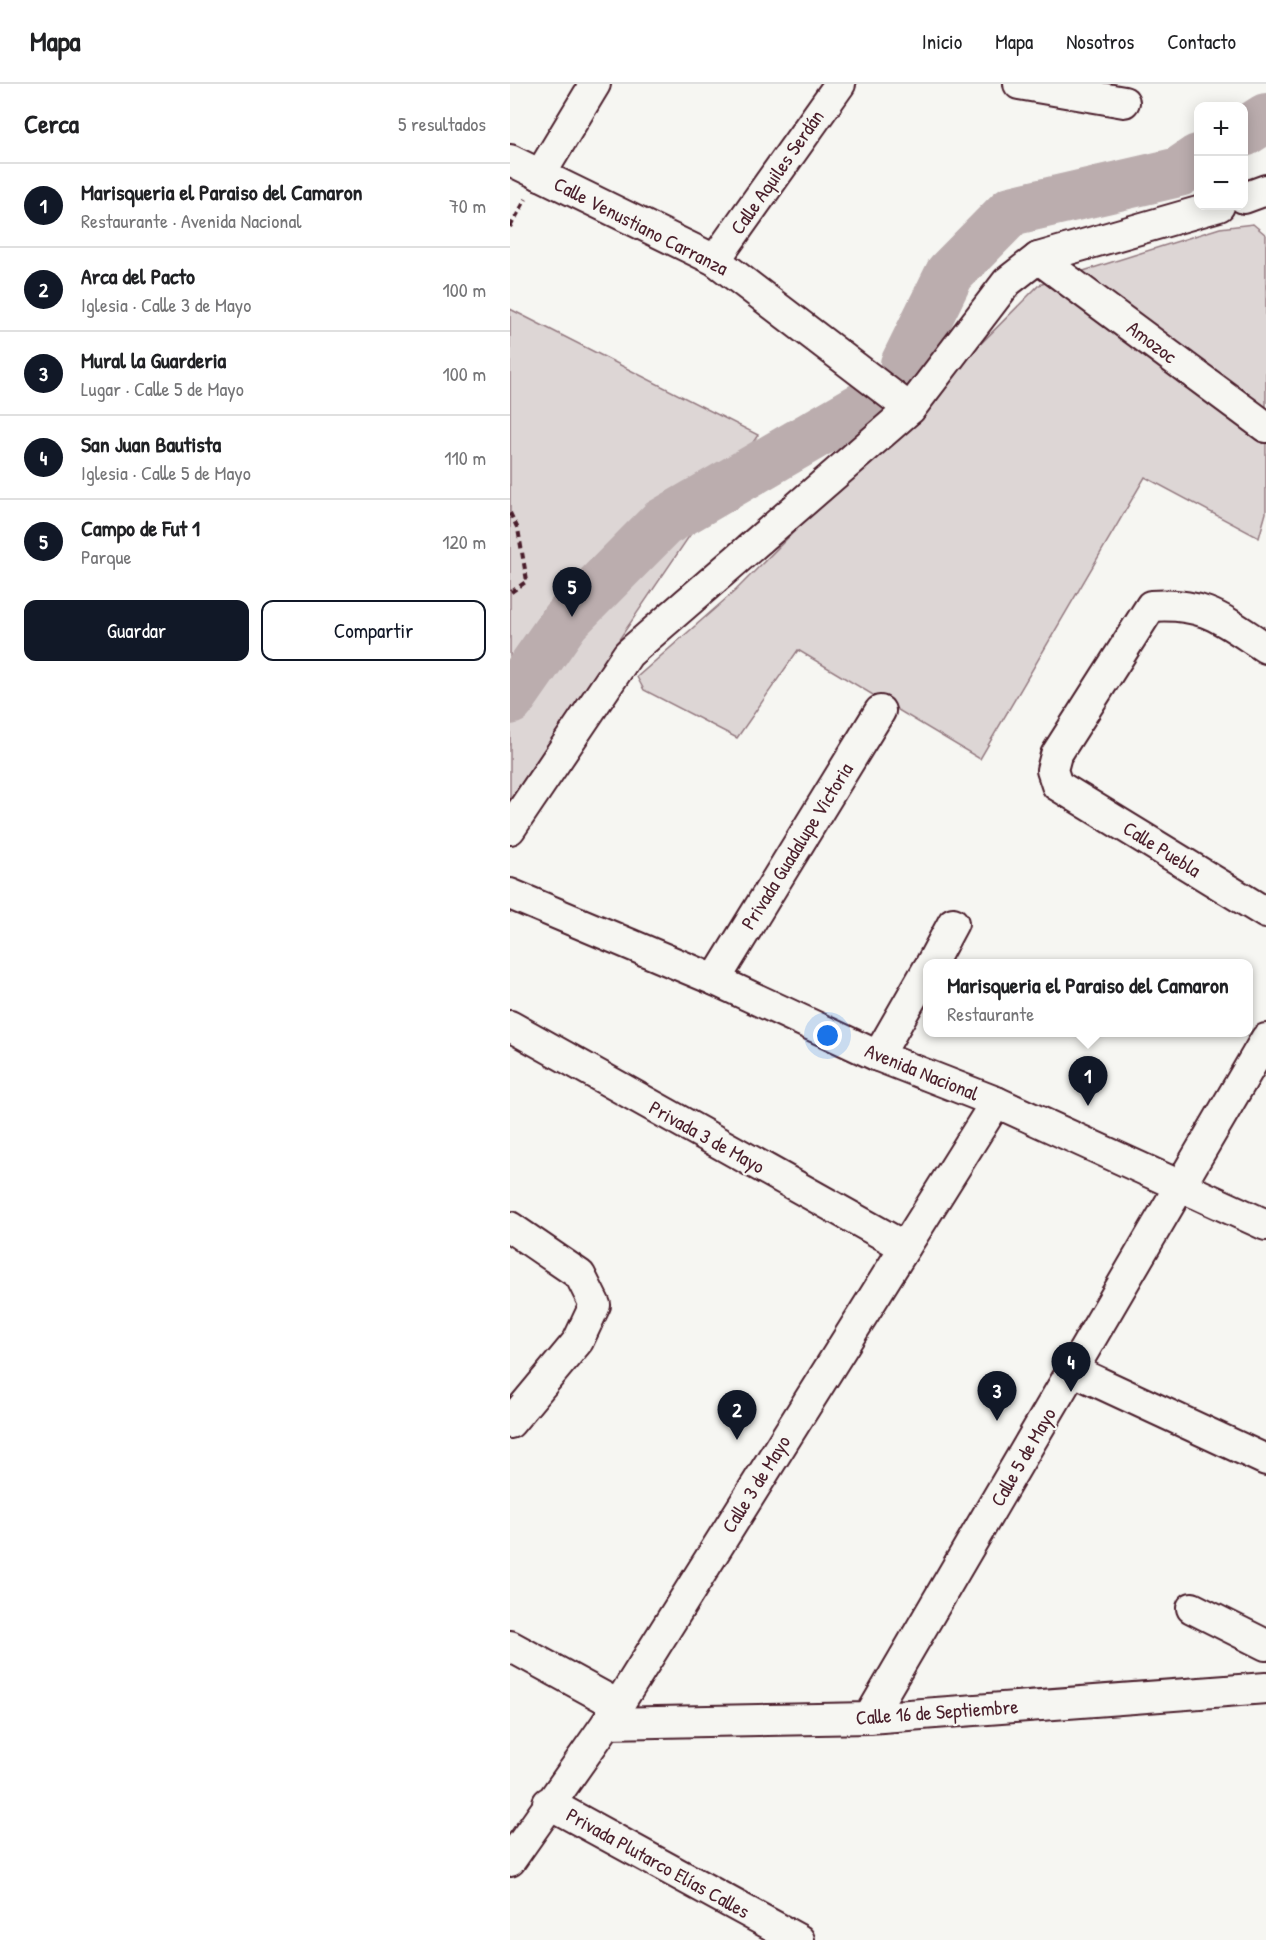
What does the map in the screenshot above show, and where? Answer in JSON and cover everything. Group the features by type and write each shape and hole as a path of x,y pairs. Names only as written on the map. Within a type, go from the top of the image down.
{"street":[{"path":"540,175 595,84"},
{"name":"Calle Aquiles Serdán","path":"715,260 840,84"},
{"path":"1018,84 1124,102"},
{"name":"Calle Venustiano Carranza","path":"510,160 715,260 910,409"},
{"path":"510,829 628,654 910,409 1007,282 1038,258 1205,210"},
{"name":"Amozoc","path":"1038,258 1266,427"},
{"name":"Calle Puebla","path":"1266,648 1211,612 1177,604 1151,606 1056,755 1052,770 1058,784 1266,913"},
{"name":"Privada Guadalupe Victoria","path":"715,980 880,711"},
{"name":"Avenida Nacional","path":"510,894 715,980 878,1056 996,1102 1266,1225"},
{"path":"933,959 953,923"},
{"path":"878,1056 923,976"},
{"name":"Privada 3 de Mayo","path":"510,1026 905,1247"},
{"name":"Calle 5 de Mayo","path":"869,1718 1074,1371 1180,1184 1266,1039"},
{"name":"Calle 3 de Mayo","path":"510,1861 612,1714 996,1102"},
{"path":"510,1227 580,1275 595,1305 578,1341 510,1423"},
{"path":"1074,1371 1266,1460"},
{"path":"1192,1608 1266,1645"},
{"name":"Calle 16 de Septiembre","path":"510,1646 612,1714 869,1718 1266,1688"},
{"name":"Privada Plutarco Elías Calles","path":"549,1803 799,1940"}],"path":[{"path":"510,513 518,529 527,581 510,593"}],"shaded area":[{"path":"1253,224 1266,235 1266,513 1259,538 1145,477 980,759 798,650 737,738 644,690 637,677 736,590 1039,285 1220,228"},
{"path":"510,309 758,435 510,800"}],"waterway":[{"path":"1248,129 1266,118"},
{"path":"905,364 950,273 1011,211 1179,172 1194,162"},
{"path":"510,700 565,621 662,523 860,408"}],"place":[{"name":"Campo de Fut 1","path":"572,617"},
{"name":"Marisqueria el Paraiso del Camaron","path":"1088,1106"},
{"name":"San Juan Bautista","path":"1071,1392"},
{"name":"Mural la Guarderia","path":"997,1421"},
{"name":"Arca del Pacto","path":"737,1440"}]}
